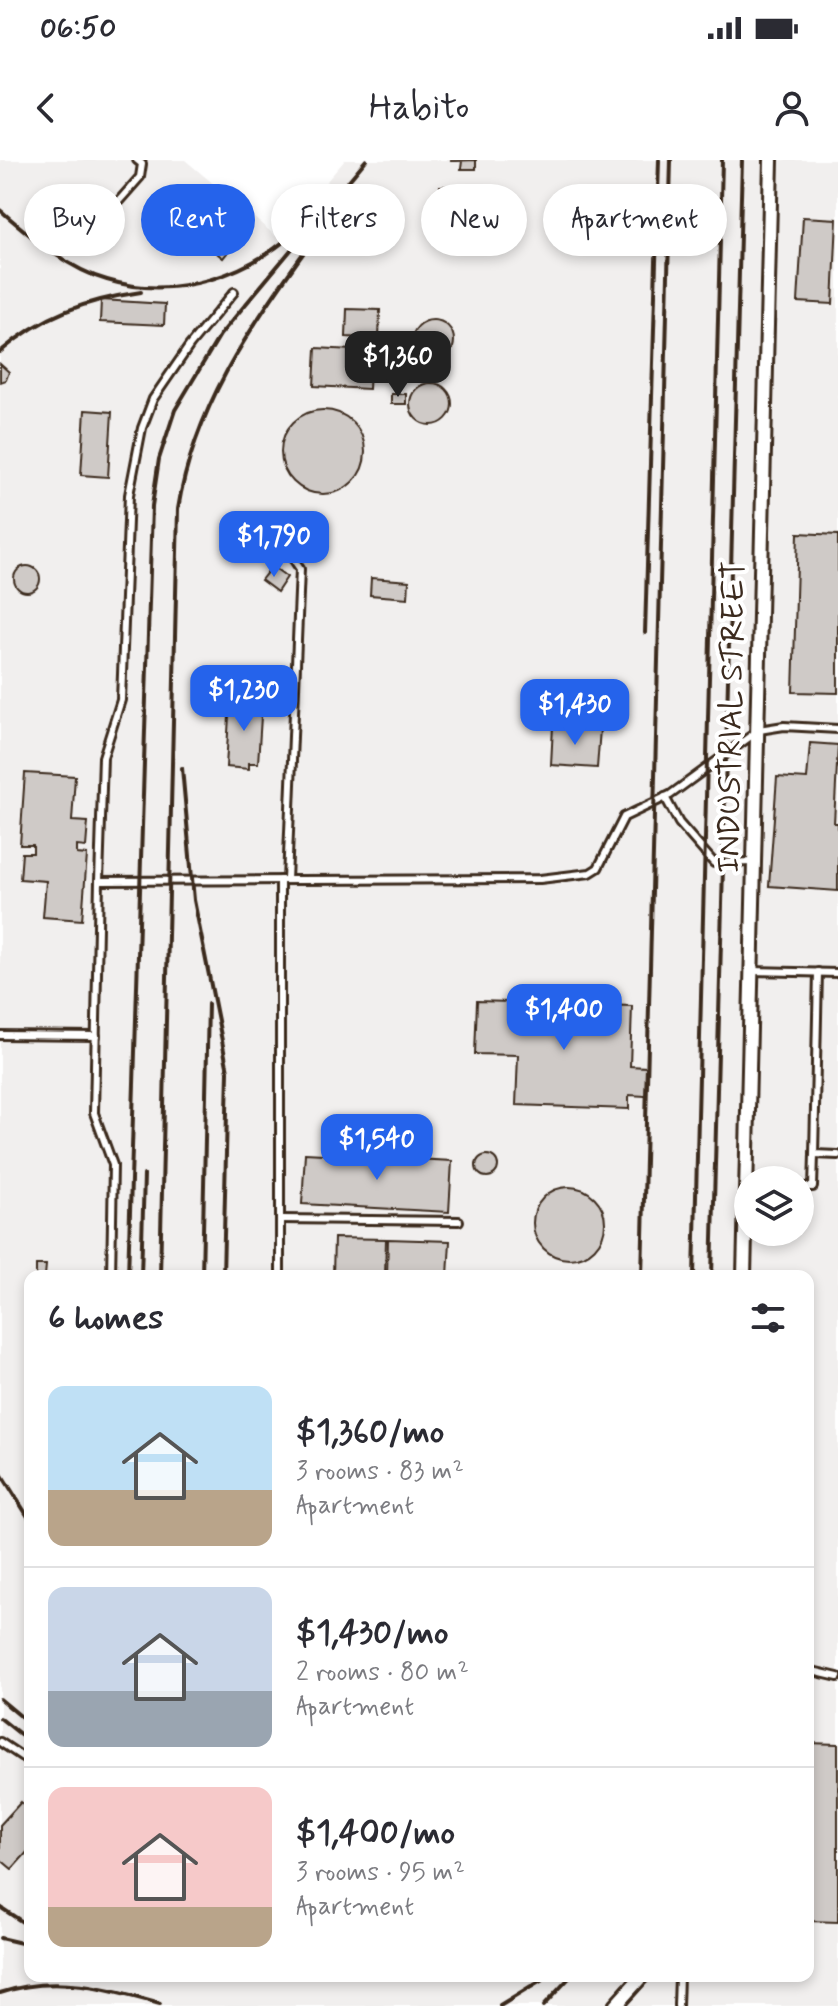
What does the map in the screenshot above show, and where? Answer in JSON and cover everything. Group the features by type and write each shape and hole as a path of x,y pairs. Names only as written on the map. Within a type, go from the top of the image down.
{"street":[{"name":"INDUSTRIAL STREET","path":"747,1166 771,160"},
{"name":"INDUSTRIAL STREET","path":"744,1270 745,1246"},
{"path":"615,2006 637,1982"}],"lane":[{"path":"125,194 140,177 142,164 137,160"},
{"path":"111,1270 113,1165 94,1113 99,881 103,757 121,700 129,495 145,418 168,374 234,292"},
{"path":"234,536 274,541 289,552 300,569 284,880 280,1270"},
{"path":"99,881 540,879 590,873 604,861 624,817 665,797 759,730 784,726 838,729"},
{"path":"665,797 679,823 714,863 755,862"},
{"path":"752,971 838,973"},
{"path":"814,1166 818,972"},
{"path":"0,1035 96,1036"},
{"path":"814,1154 838,1155"},
{"path":"281,1219 459,1221"},
{"path":"814,1671 838,1677"},
{"path":"0,1742 24,1758"},
{"path":"678,2006 679,1982"}],"shaded area":[{"path":"0,160 185,160 214,184 141,184 141,256 255,256 255,219 271,232 271,256 405,256 405,184 324,184 345,160 838,160 838,2006 0,2006"}],"building":[{"path":"476,160 476,169 461,169 462,161 450,161"},
{"path":"803,217 837,219 833,304 798,302"},
{"path":"101,300 165,304 164,325 100,322"},
{"path":"347,309 380,310 379,339 346,337"},
{"path":"433,320 448,326 454,341 448,356 433,362 418,356 412,341 418,326"},
{"path":"316,348 371,351 369,389 314,386"},
{"path":"0,364 9,372 6,380 0,382"},
{"path":"431,383 446,389 452,404 446,419 431,425 416,419 410,404 416,389"},
{"path":"391,394 406,394 406,404 391,404"},
{"path":"85,410 112,412 108,477 81,475"},
{"path":"315,410 331,410 347,417 358,428 365,452 362,468 353,482 331,494 315,494 299,487 288,476 281,460 281,444 288,428 299,417"},
{"path":"798,533 838,535 838,693 793,692"},
{"path":"27,566 36,570 40,579 36,588 27,592 18,588 14,579 18,570"},
{"path":"272,566 287,577 277,592 261,580"},
{"path":"371,578 409,581 408,598 370,595"},
{"path":"230,699 262,701 258,763 249,763 249,769 226,767"},
{"path":"553,726 600,729 597,768 551,765"},
{"path":"810,743 838,745 834,823 838,823 838,891 769,886 777,777 807,779"},
{"path":"25,773 75,776 72,821 88,822 86,847 77,846 77,854 87,855 82,920 43,917 46,881 20,879 22,853 33,853 33,845 20,845"},
{"path":"477,1001 632,1006 630,1066 646,1067 645,1096 629,1095 629,1109 516,1105 518,1055 475,1054"},
{"path":"305,1153 452,1161 449,1212 302,1204"},
{"path":"487,1155 495,1158 498,1166 495,1174 487,1177 479,1174 476,1166 479,1158"},
{"path":"569,1187 589,1193 599,1203 605,1223 599,1243 589,1253 569,1259 549,1253 539,1243 533,1223 539,1203 549,1193"},
{"path":"334,1238 386,1239 385,1270 333,1270"},
{"path":"388,1239 450,1241 448,1270 387,1270"},
{"path":"36,1265 46,1265 46,1270 36,1270"},
{"path":"814,1743 838,1744 838,1922 814,1921"},
{"path":"21,1802 24,1805 24,1856 12,1869 0,1859 0,1825"}],"railway":[{"path":"128,1270 152,506 159,459 175,410 220,335 366,160"},
{"path":"645,633 659,160"},
{"path":"642,1270 671,160"},
{"path":"694,1270 722,160"},
{"path":"712,1270 742,160"},
{"path":"0,210 50,251 77,268 133,286 185,285 210,280 235,271 271,251"},
{"path":"160,1270 178,509 197,437 227,371 301,256"},
{"path":"0,352 32,328 66,311 141,292"},
{"path":"182,768 194,900 228,1071 223,1270"},
{"path":"202,1270 208,1004"},
{"path":"141,1270 144,1175"},
{"path":"0,1472 24,1510"},
{"path":"0,1699 24,1719"},
{"path":"0,1718 24,1737"},
{"path":"0,1907 24,1923"},
{"path":"0,1938 24,1944"},
{"path":"500,2006 539,1982"},
{"path":"543,2006 565,1982"},
{"path":"0,1993 20,1987 60,1984 100,1989 160,2004"}]}
